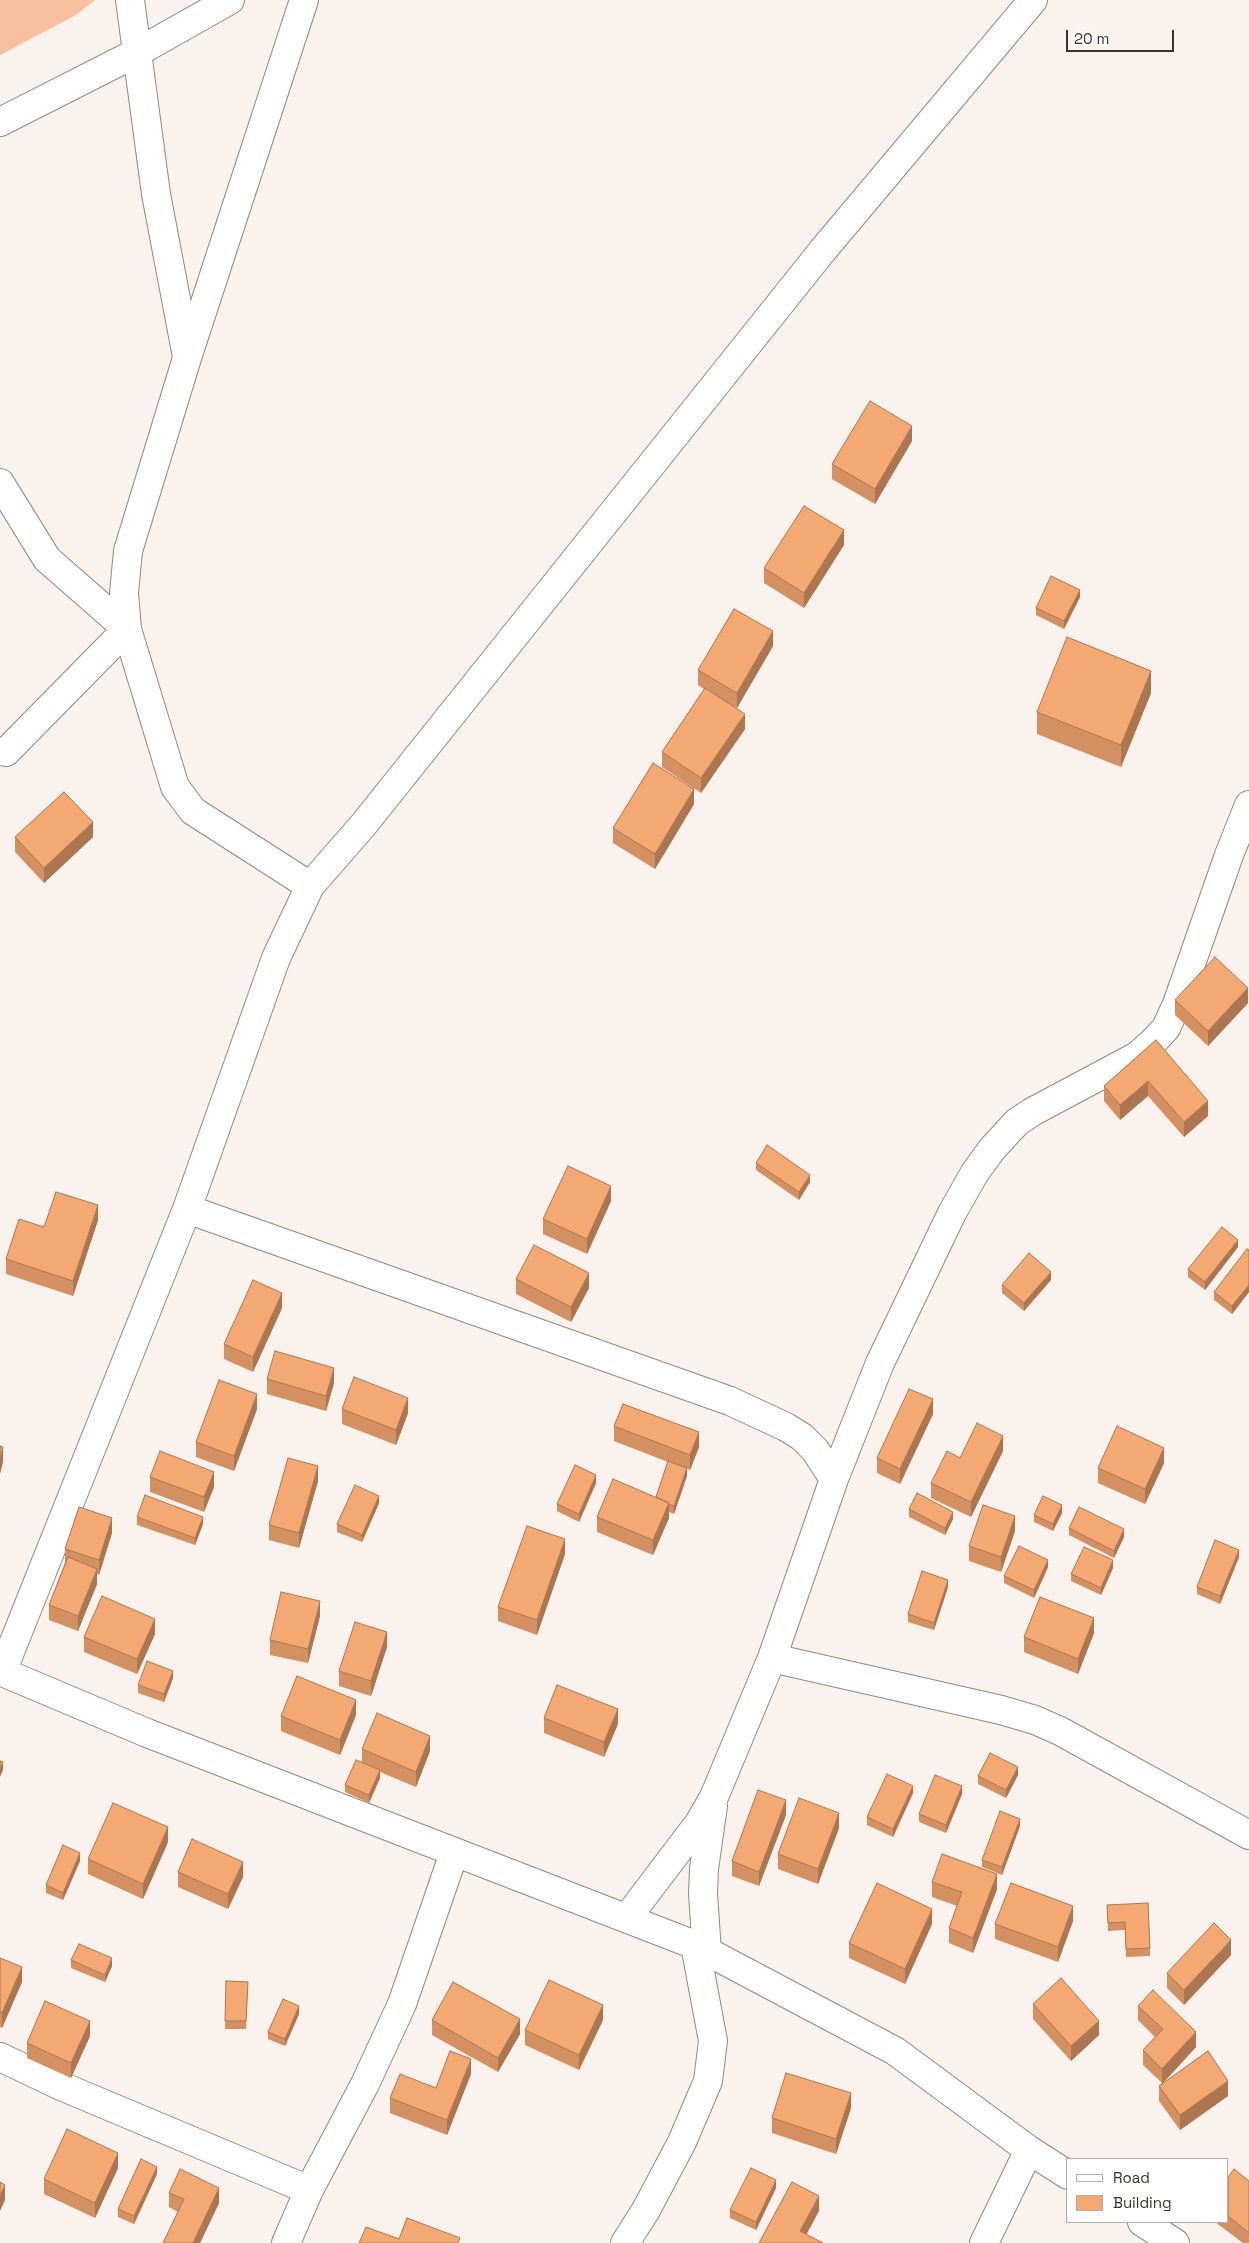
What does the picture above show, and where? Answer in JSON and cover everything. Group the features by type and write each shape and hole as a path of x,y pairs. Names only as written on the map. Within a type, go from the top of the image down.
{"street":[{"path":"130,0 156,194 187,358"},
{"path":"0,122 136,53 230,0"},
{"path":"304,0 187,358 128,551 124,593 127,629 175,788 184,801 206,820 310,886"},
{"path":"1034,0 823,250 370,816 310,886 276,958 187,1209 1,1672 147,1733 701,1948 894,2051 1029,2150 1066,2174"},
{"path":"0,483 47,559 127,629"},
{"path":"6,752 127,629"},
{"path":"627,1918 699,1823 714,1797 772,1658 834,1479 880,1363 952,1213 974,1174 992,1149 1017,1122 1032,1112 1137,1056 1166,1028 1177,1004 1249,805"},
{"path":"187,1209 730,1401 780,1424 802,1437 815,1450 834,1479"},
{"path":"772,1658 1001,1710 1035,1720 1068,1736 1249,1835"},
{"path":"625,2243 646,2210 682,2142 708,2081 712,2041 701,1948 704,1869 714,1797"},
{"path":"286,2243 309,2190 365,2084 402,2004 454,1853"},
{"path":"0,2057 62,2086 309,2190"},
{"path":"984,2243 1029,2150"},
{"path":"1144,2223 1176,2243"}],"shaded area":[{"path":"0,0 95,0 76,15 0,55"}],"building":[{"path":"870,401 912,426 875,489 832,464"},
{"path":"804,506 844,530 804,593 764,568"},
{"path":"1051,576 1080,590 1064,621 1036,608"},
{"path":"734,609 773,631 737,693 698,670"},
{"path":"1067,637 1151,671 1121,745 1037,712"},
{"path":"705,688 745,714 701,778 662,752"},
{"path":"653,763 694,789 655,854 613,828"},
{"path":"64,792 93,822 44,868 15,837"},
{"path":"1215,957 1248,988 1208,1031 1175,1000"},
{"path":"1156,1040 1208,1101 1184,1122 1148,1081 1120,1105 1104,1086"},
{"path":"767,1145 810,1175 799,1192 756,1163"},
{"path":"568,1166 611,1186 587,1239 543,1219"},
{"path":"56,1192 98,1205 73,1281 6,1259 19,1219 44,1227"},
{"path":"1222,1227 1238,1240 1205,1282 1188,1269"},
{"path":"534,1245 589,1273 571,1307 516,1279"},
{"path":"1247,1249 1249,1250 1249,1285 1232,1306 1214,1292"},
{"path":"1029,1253 1051,1272 1024,1303 1002,1285"},
{"path":"253,1280 282,1293 253,1357 224,1344"},
{"path":"275,1351 334,1368 326,1396 267,1379"},
{"path":"354,1377 408,1398 396,1430 342,1409"},
{"path":"219,1380 257,1394 234,1456 196,1442"},
{"path":"909,1389 933,1399 900,1469 877,1458"},
{"path":"623,1404 699,1432 690,1455 614,1426"},
{"path":"977,1423 1003,1436 971,1502 931,1483 947,1451 960,1458"},
{"path":"1117,1426 1164,1448 1145,1489 1098,1468"},
{"path":"0,1446 3,1447 0,1459"},
{"path":"160,1451 214,1472 204,1497 150,1477"},
{"path":"288,1458 318,1466 299,1533 269,1525"},
{"path":"668,1461 687,1468 674,1506 656,1497"},
{"path":"575,1465 596,1475 579,1514 557,1504"},
{"path":"613,1479 669,1503 653,1540 597,1517"},
{"path":"355,1485 379,1496 362,1535 337,1524"},
{"path":"917,1493 953,1512 945,1528 909,1509"},
{"path":"145,1495 203,1517 195,1538 137,1517"},
{"path":"1043,1496 1062,1505 1053,1524 1034,1515"},
{"path":"983,1505 1015,1516 1001,1557 969,1546"},
{"path":"79,1507 112,1518 99,1560 65,1549"},
{"path":"1079,1507 1124,1529 1114,1551 1069,1528"},
{"path":"527,1526 565,1539 537,1620 498,1607"},
{"path":"1215,1540 1239,1550 1220,1596 1197,1587"},
{"path":"1019,1546 1048,1560 1034,1590 1004,1576"},
{"path":"1084,1547 1113,1560 1101,1588 1071,1574"},
{"path":"68,1557 97,1569 78,1616 49,1605"},
{"path":"922,1571 948,1580 934,1623 908,1614"},
{"path":"281,1592 320,1601 308,1649 270,1640"},
{"path":"102,1596 155,1619 137,1659 84,1637"},
{"path":"1040,1597 1094,1618 1078,1659 1024,1637"},
{"path":"355,1622 387,1632 371,1681 339,1671"},
{"path":"147,1661 173,1671 164,1694 138,1685"},
{"path":"297,1676 356,1700 340,1740 281,1716"},
{"path":"557,1685 618,1709 604,1742 544,1718"},
{"path":"377,1713 430,1736 416,1772 362,1749"},
{"path":"990,1753 1018,1767 1006,1790 978,1776"},
{"path":"356,1760 380,1770 369,1795 345,1785"},
{"path":"887,1774 913,1786 893,1829 867,1817"},
{"path":"935,1775 962,1786 946,1825 919,1814"},
{"path":"758,1790 786,1800 759,1872 732,1861"},
{"path":"799,1798 839,1813 818,1869 778,1854"},
{"path":"113,1803 168,1827 143,1884 88,1859"},
{"path":"1000,1811 1020,1819 1002,1867 982,1860"},
{"path":"192,1839 243,1862 228,1894 178,1872"},
{"path":"63,1845 80,1853 63,1893 46,1885"},
{"path":"942,1854 997,1874 973,1938 949,1928 962,1892 932,1882"},
{"path":"877,1883 932,1909 905,1969 849,1943"},
{"path":"1011,1883 1073,1906 1058,1947 995,1924"},
{"path":"1148,1903 1150,1948 1126,1949 1125,1922 1108,1923 1107,1905"},
{"path":"1214,1923 1231,1940 1184,1990 1167,1973"},
{"path":"79,1944 112,1958 105,1975 71,1960"},
{"path":"0,1958 22,1967 2,2013 0,2012"},
{"path":"1061,1978 1099,2021 1071,2046 1033,2004"},
{"path":"549,1980 603,2005 579,2055 525,2030"},
{"path":"226,1981 248,1982 246,2021 225,2021"},
{"path":"453,1982 520,2019 498,2058 432,2020"},
{"path":"1153,1990 1196,2032 1162,2069 1143,2050 1163,2029 1138,2006"},
{"path":"283,1999 299,2006 285,2039 268,2032"},
{"path":"45,2001 90,2021 71,2063 27,2043"},
{"path":"450,2051 471,2059 447,2120 390,2098 400,2074 436,2088"},
{"path":"1208,2051 1228,2081 1180,2115 1159,2086"},
{"path":"786,2073 851,2093 836,2139 772,2118"},
{"path":"67,2129 118,2153 95,2203 44,2179"},
{"path":"141,2159 157,2167 134,2216 118,2209"},
{"path":"751,2168 776,2180 756,2222 730,2210"},
{"path":"180,2169 219,2188 193,2243 163,2243 184,2199 169,2193"},
{"path":"1234,2169 1249,2181 1249,2233 1229,2217 1229,2176"},
{"path":"0,2182 5,2185 0,2196"},
{"path":"792,2182 819,2196 800,2231 823,2243 759,2243"},
{"path":"407,2218 460,2238 458,2243 359,2243 366,2227 399,2239"}]}
